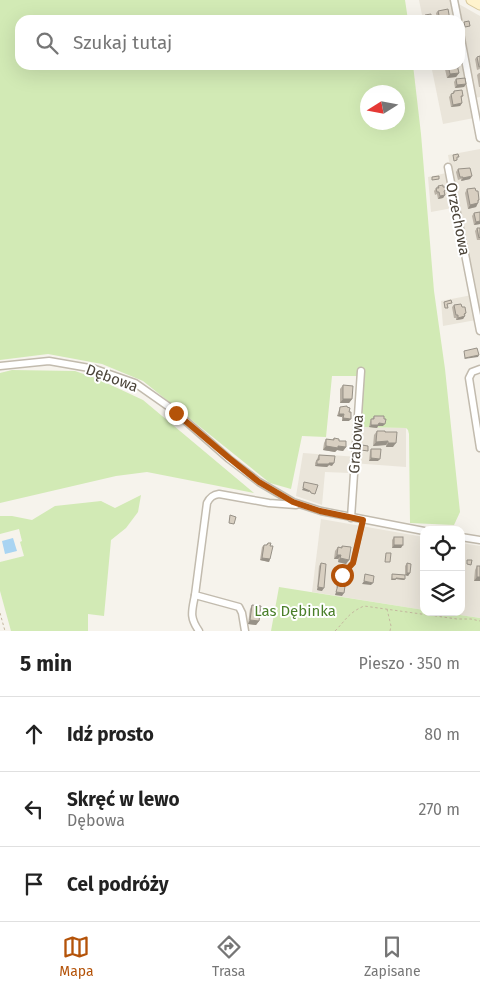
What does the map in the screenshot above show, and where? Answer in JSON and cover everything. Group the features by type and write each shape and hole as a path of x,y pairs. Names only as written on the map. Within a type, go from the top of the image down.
{"street":[{"path":"454,0 457,15"},
{"path":"471,0 480,5"},
{"path":"465,59 480,138"},
{"name":"Orzechowa","path":"448,167 480,331"},
{"name":"Dębowa","path":"0,366 49,361 95,369 134,384 172,409 259,482 293,502 351,518 420,530"},
{"path":"480,369 472,372 469,378 480,448"},
{"name":"Grabowa","path":"351,518 361,371"},
{"path":"199,631 192,616 207,503 210,498 219,494 269,503 304,505"},
{"path":"465,538 480,540"},
{"path":"194,595 239,607 245,631"}],"lane":[{"path":"339,586 340,578 353,563 363,520"}],"path":[{"path":"335,631 348,615 364,606 420,612"},
{"path":"387,608 391,626 390,631"},
{"path":"0,613 5,631"},
{"path":"442,616 457,619 471,618 480,621"}],"shaded area":[{"path":"419,0 451,0 454,15 422,15"},
{"path":"457,3 480,16 480,97 475,98 465,45 465,15 459,15"},
{"path":"432,70 465,70 474,118 443,124"},
{"path":"480,149 480,318 458,207 431,212 428,177 451,172 448,155"},
{"path":"472,295 476,320 443,326 441,301"},
{"path":"359,427 406,428 406,467 352,463 350,473 325,472 322,505 296,496 303,453 358,457"},
{"path":"321,519 420,536 420,609 312,592"},
{"path":"465,544 480,546 480,618 465,616"}],"green space":[{"path":"0,0 405,0 407,15 15,15 15,70 414,70 421,134 434,291 445,369 460,512 454,525 410,523 408,430 406,428 359,427 363,376 332,376 326,437 302,436 291,489 270,483 143,381 102,364 48,354 0,360"},
{"path":"12,370 75,371 98,379 143,400 254,493 147,472 116,476 0,503 0,373"},
{"path":"141,495 138,512 126,528 111,540 104,616 88,614 88,631 11,631 0,591 0,562 24,556 19,529 0,534 0,516 32,520 55,506 101,501 115,508"},
{"name":"Las Dębinka","path":"279,587 420,609 420,616 465,616 480,618 480,631 271,631"}],"water":[{"path":"13,538 17,551 5,554 2,541"}],"building":[{"path":"448,9 449,15 439,15 438,11"},
{"path":"469,21 470,26 465,27 465,22"},
{"path":"480,56 480,67 479,67 477,57"},
{"path":"449,70 458,70 459,73 450,74"},
{"path":"465,78 466,84 457,85 456,79"},
{"path":"462,90 462,103 453,105 451,94 454,91"},
{"path":"458,154 459,157 454,161 453,155"},
{"path":"470,168 472,176 460,177 458,169"},
{"path":"439,176 439,179 432,180 432,177"},
{"path":"443,185 446,190 444,191 445,195 440,196 436,188"},
{"path":"475,188 478,191 479,200 478,203 470,205 467,189"},
{"path":"480,212 480,221 476,222 474,213"},
{"path":"477,228 480,228 479,238"},
{"path":"451,300 452,303 447,304 448,308 445,308 444,302"},
{"path":"461,304 462,307 465,307 466,313 464,314 465,316 458,318 454,305"},
{"path":"477,348 479,355 465,358 464,351"},
{"path":"343,385 353,386 352,399 343,399"},
{"path":"347,406 350,408 351,419 343,418 344,414 339,414 340,407"},
{"path":"374,416 384,416 384,419 386,419 385,424 371,425 371,419 374,419"},
{"path":"377,431 397,432 396,443 388,443 388,441 376,442"},
{"path":"334,438 339,439 339,441 346,441 346,447 326,446 326,439 334,440"},
{"path":"362,445 368,446 368,451 361,450"},
{"path":"371,449 381,449 380,459 371,458"},
{"path":"319,455 335,456 334,463 317,464"},
{"path":"304,482 318,485 315,494 303,488"},
{"path":"230,515 236,517 234,524 229,523"},
{"path":"394,537 403,537 403,545 394,545"},
{"path":"271,543 270,546 273,546 270,559 262,558 264,545"},
{"path":"342,546 351,547 349,560 340,558 341,555 337,555 338,547 342,548"},
{"path":"386,553 391,553 390,562 385,562"},
{"path":"467,560 472,560 471,565 467,564"},
{"path":"321,563 326,564 324,588 318,587"},
{"path":"407,563 411,564 410,573 407,573"},
{"path":"477,566 480,566 480,577 477,577"},
{"path":"365,574 374,576 373,583 364,581"},
{"path":"392,574 405,575 405,579 392,579"},
{"path":"338,585 345,586 344,593 336,592"},
{"path":"252,605 261,606 259,621 250,620"}],"route":[{"path":"176,413 259,482 293,502 320,511 363,520 353,563 342,575"}]}
